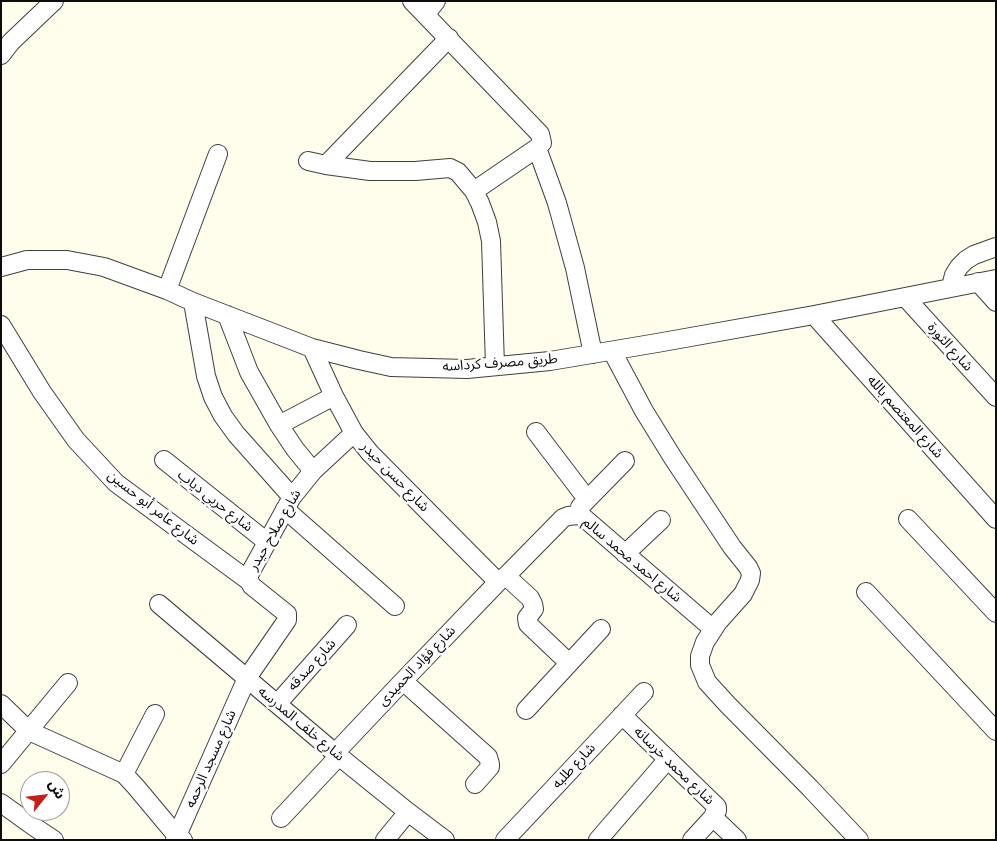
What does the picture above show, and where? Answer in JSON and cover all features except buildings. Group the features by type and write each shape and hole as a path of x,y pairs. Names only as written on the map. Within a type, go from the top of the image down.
{"street":[{"path":"1,55 11,42 54,1"},
{"path":"412,1 431,8 449,38 540,134 542,143 537,148 474,191"},
{"path":"326,165 449,38"},
{"path":"537,148 556,203 575,268 593,354"},
{"path":"168,290 218,154"},
{"path":"308,161 370,171 415,171 450,168 458,172 474,191 487,222 491,241 495,366"},
{"path":"951,287 959,266 974,255 996,247"},
{"name":"طريق مصرف كرداسه","path":"1,268 27,260 67,260 104,267 168,290 193,302 312,348 391,366 466,369 550,361 612,351 814,315 996,278"},
{"path":"978,282 996,302"},
{"name":"شارع الثورة","path":"905,297 996,398"},
{"path":"193,302 206,376 213,397 223,416 289,503 395,606"},
{"path":"226,315 249,372 279,425 313,471"},
{"name":"شارع المعتصم بالله","path":"814,315 996,519"},
{"name":"شارع عامر أبو حسين","path":"1,325 42,392 76,440 116,482 249,582"},
{"name":"شارع حسن حيدر","path":"312,348 334,396 354,433 370,454 494,578 503,578 530,598 534,609 527,618 528,624 569,663"},
{"path":"612,351 644,411 673,458 751,573 750,580 743,594 718,622 705,642 700,656 700,665 707,682 860,840"},
{"path":"279,425 334,396"},
{"path":"536,432 587,499"},
{"name":"شارع صلاح حيدر","path":"247,678 287,620 287,614 252,586 249,582 249,576 289,503 313,471 354,433"},
{"name":"شارع حربي دياب","path":"164,460 267,542"},
{"path":"573,514 624,461"},
{"name":"شارع احمد محمد سالم","path":"503,578 563,518 573,514 583,517 713,629"},
{"path":"908,519 996,613"},
{"path":"625,554 661,520"},
{"name":"شارع فؤاد الحميدى","path":"281,818 403,681 503,578"},
{"path":"866,592 996,732"},
{"name":"شارع خلف المدرسه","path":"159,604 337,754 445,840"},
{"name":"شارع صدقه","path":"277,704 347,625"},
{"path":"526,710 601,628"},
{"name":"شارع مسجد الرحمه","path":"179,838 247,678"},
{"path":"403,681 488,757 490,767 475,784"},
{"path":"1,764 68,683"},
{"name":"شارع طلبه","path":"505,840 644,692"},
{"path":"1,704 29,731 124,774 179,838"},
{"path":"124,774 155,714"},
{"name":"شارع محمد خرسانه","path":"622,715 717,807 718,809 714,816 737,840"},
{"path":"598,840 668,759"},
{"path":"1,803 54,840"},
{"path":"384,840 408,812"},
{"path":"692,840 714,816"}]}
